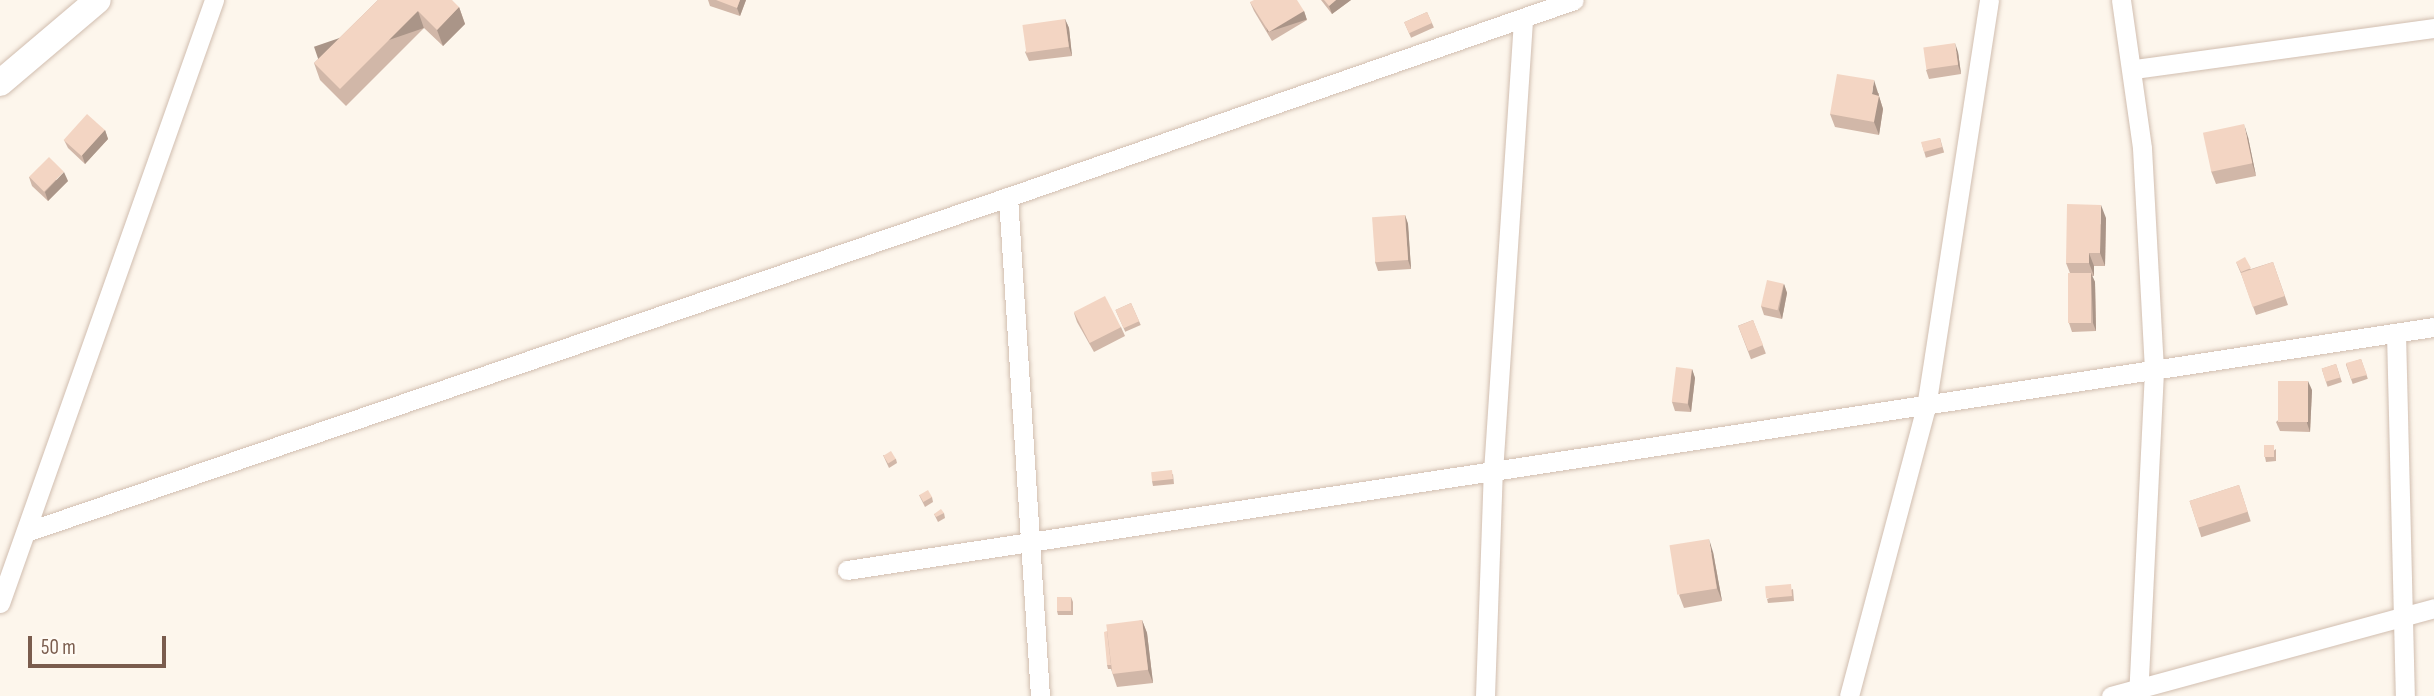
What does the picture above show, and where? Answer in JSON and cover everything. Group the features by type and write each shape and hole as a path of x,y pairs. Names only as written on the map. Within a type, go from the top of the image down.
{"street":[{"path":"0,83 98,0"},
{"path":"0,603 214,0"},
{"path":"26,532 1008,197 1574,0"},
{"path":"1849,696 1926,407 1989,0"},
{"path":"2120,0 2134,69 2154,371 2138,693"},
{"path":"1485,696 1493,472 1523,18"},
{"path":"2134,69 2434,28"},
{"path":"1008,197 1040,696"},
{"path":"848,570 1926,407 2434,327"},
{"path":"2396,333 2405,696"},
{"path":"2111,696 2138,693 2434,608"}],"building":[{"path":"378,0 452,0 459,7 437,30 418,11 340,89 314,63"},
{"path":"716,0 740,0 737,8"},
{"path":"1297,0 1304,11 1269,32 1250,2"},
{"path":"1324,0 1336,0 1329,6"},
{"path":"1427,12 1432,23 1409,33 1404,22"},
{"path":"1065,19 1069,47 1026,53 1022,25"},
{"path":"1955,43 1958,65 1926,69 1923,47"},
{"path":"1837,74 1874,80 1872,94 1879,96 1874,122 1830,114"},
{"path":"87,114 105,130 81,156 64,140"},
{"path":"2244,124 2252,163 2211,172 2203,133"},
{"path":"1940,138 1942,147 1924,152 1921,142"},
{"path":"49,157 64,172 44,192 29,177"},
{"path":"2067,204 2101,205 2100,253 2089,253 2089,263 2066,263"},
{"path":"1405,215 1408,260 1375,262 1372,217"},
{"path":"2245,257 2251,268 2241,272 2236,262"},
{"path":"2273,262 2285,296 2253,307 2241,273"},
{"path":"2068,273 2091,273 2091,323 2068,323"},
{"path":"1767,280 1784,284 1777,310 1761,306"},
{"path":"1105,296 1121,327 1090,343 1074,312"},
{"path":"1131,303 1139,321 1124,328 1115,310"},
{"path":"1753,320 1763,345 1748,351 1738,326"},
{"path":"2361,359 2367,375 2351,379 2346,363"},
{"path":"2336,364 2340,377 2326,382 2322,368"},
{"path":"1676,367 1692,369 1688,404 1672,402"},
{"path":"2278,381 2308,381 2308,422 2278,422"},
{"path":"2264,445 2274,445 2274,457 2264,457"},
{"path":"891,451 896,459 888,463 883,456"},
{"path":"1172,470 1173,479 1152,481 1151,472"},
{"path":"2239,485 2248,512 2198,528 2190,501"},
{"path":"928,490 932,497 923,502 919,495"},
{"path":"941,509 944,513 936,517 934,514"},
{"path":"1709,539 1717,588 1677,595 1669,545"},
{"path":"1791,584 1792,596 1766,598 1765,586"},
{"path":"1057,597 1071,597 1071,611 1057,611"},
{"path":"1142,620 1148,670 1112,674 1106,624"},
{"path":"1107,631 1111,665 1107,665 1104,632"}]}
